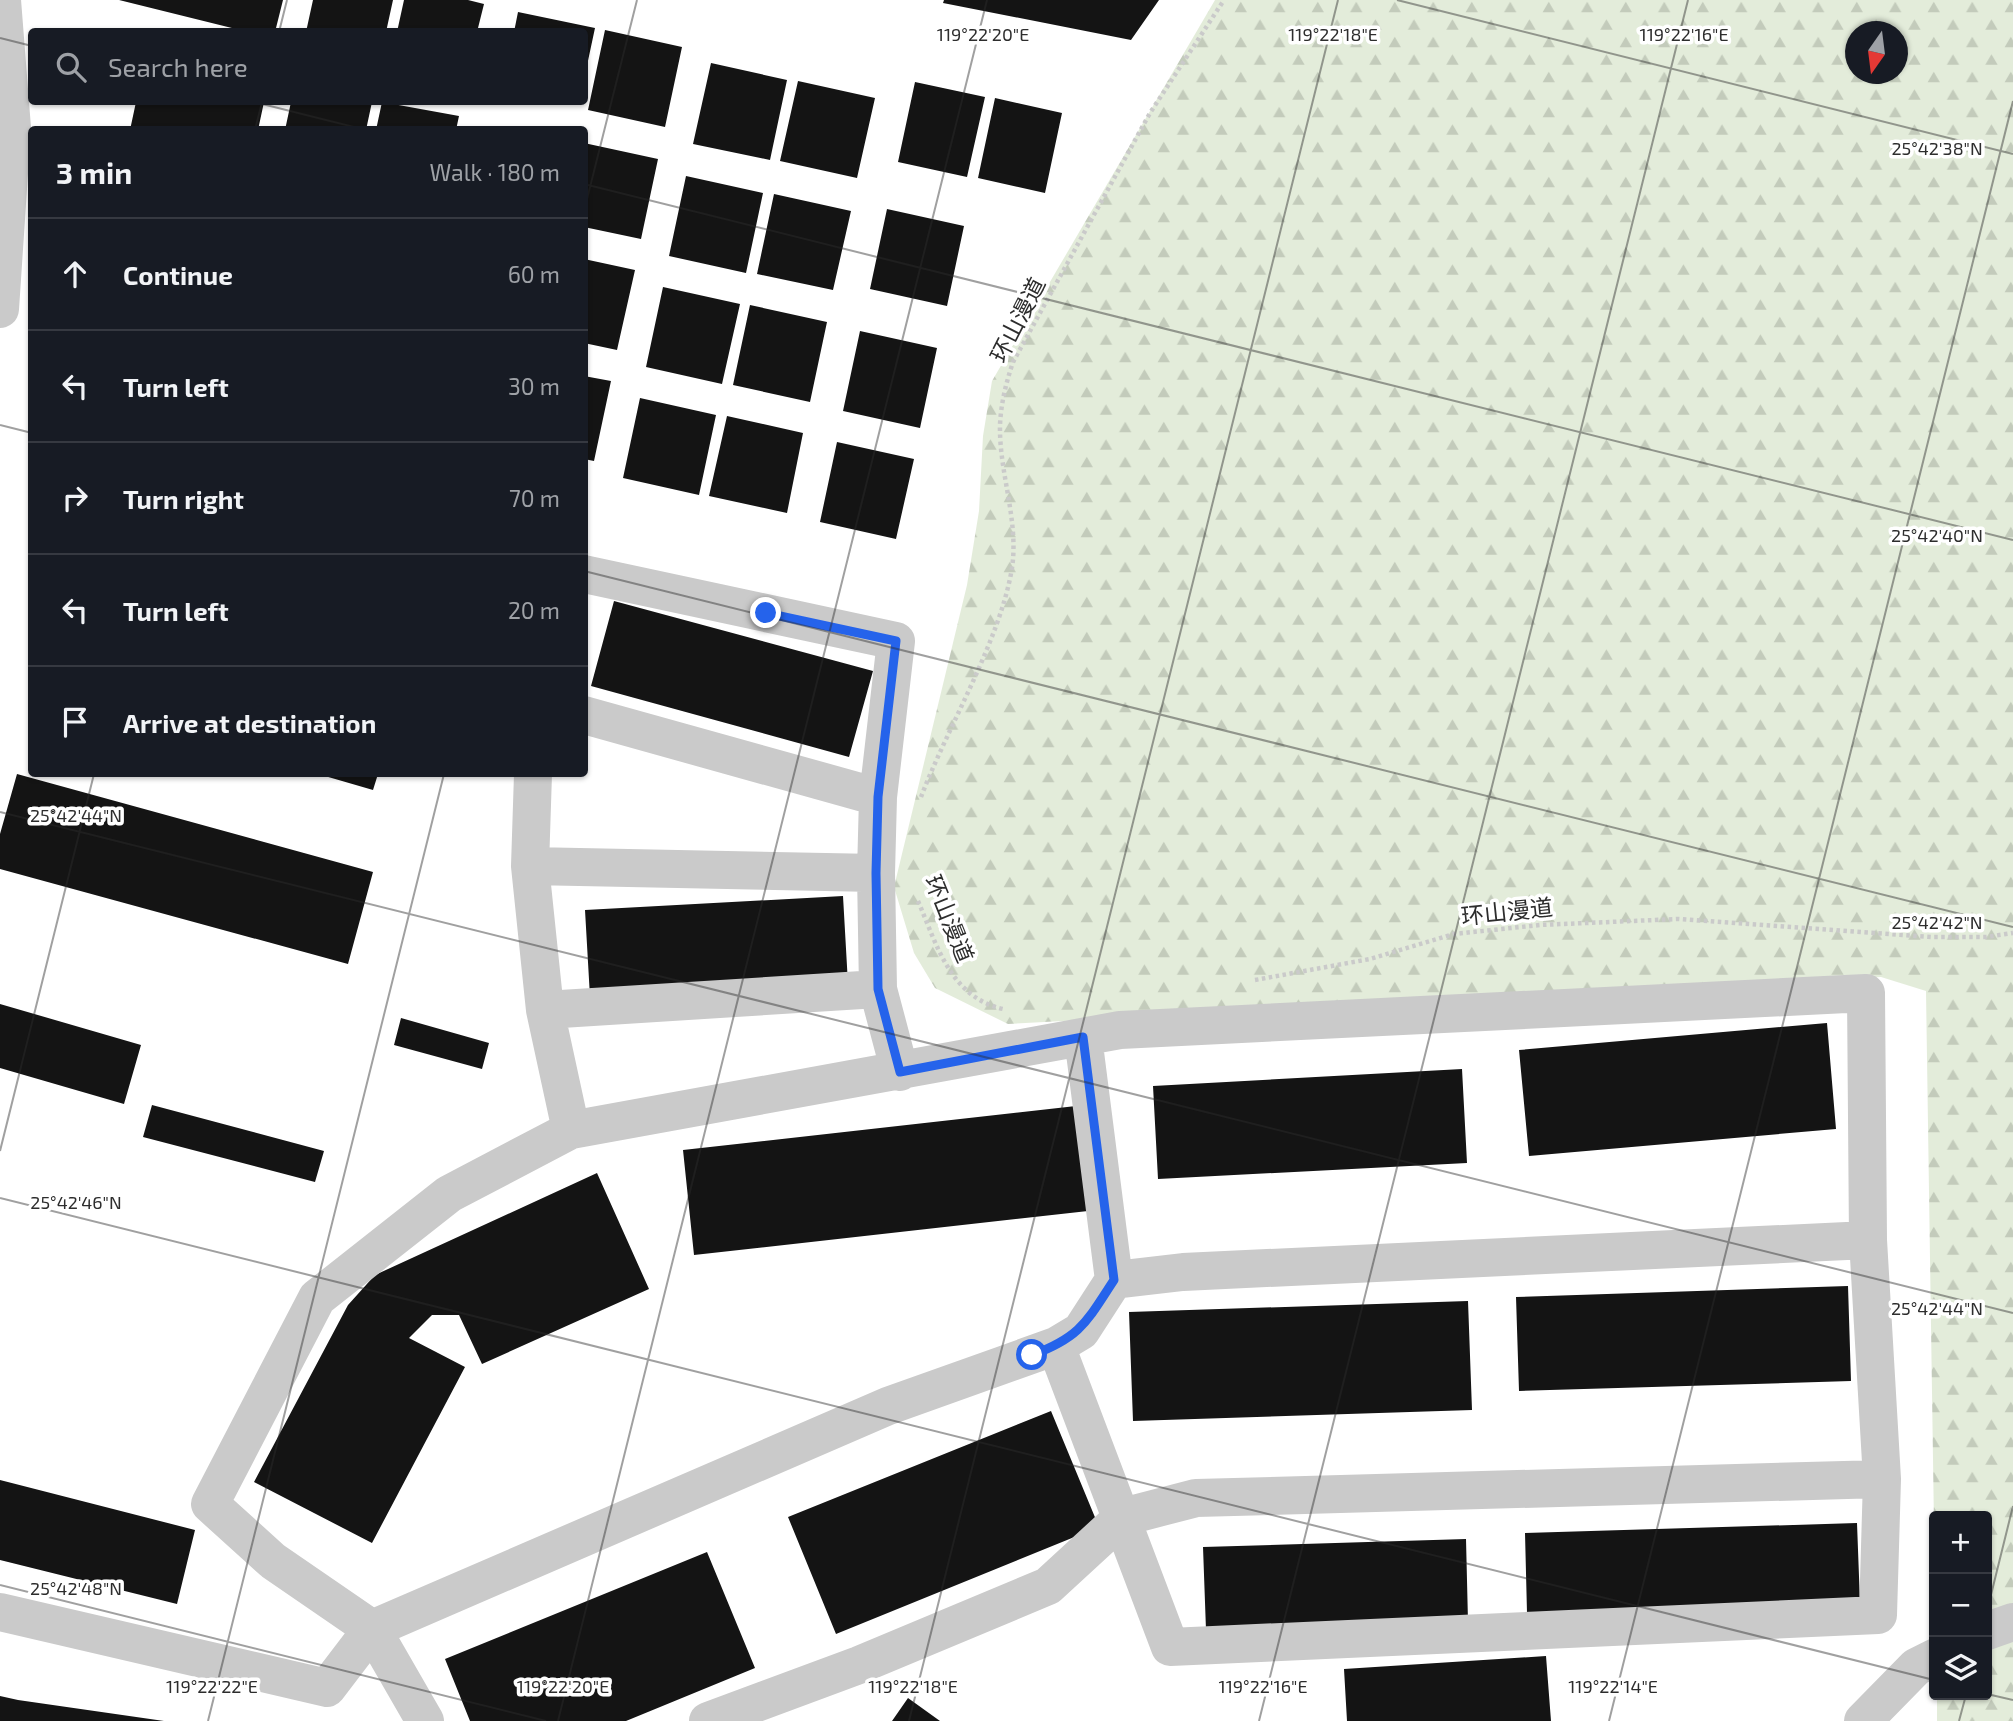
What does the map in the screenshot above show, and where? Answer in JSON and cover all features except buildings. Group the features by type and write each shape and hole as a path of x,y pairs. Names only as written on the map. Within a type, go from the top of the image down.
{"street":[{"path":"0,304 6,150 2,0"},
{"path":"588,575 896,641 878,797 876,873 878,989 900,1072"},
{"path":"588,716 878,797"},
{"path":"533,777 530,866 545,1010 571,1130"},
{"path":"530,866 876,873"},
{"path":"545,1010 878,989"},
{"path":"425,1721 372,1629 273,1562 210,1504 317,1298 449,1194 571,1130 1120,1030 1866,993 1868,1240 1882,1479 1878,1615 1170,1647 1056,1346"},
{"path":"0,1612 327,1688 372,1629 888,1406 1056,1346 1081,1331 1114,1280 1083,1037"},
{"path":"1114,1280 1183,1272 1868,1240"},
{"path":"708,1721 859,1665 1048,1586 1123,1517 1196,1498 1882,1479"},
{"path":"1992,1628 2005,1622 2013,1622"},
{"path":"1863,1721 1916,1667 1929,1660"}],"path":[{"name":"环山漫道","path":"919,804 1003,605 1012,569 1012,514 1000,427 1003,394 1013,362 1150,113 1224,0"},
{"name":"环山漫道","path":"915,893 942,957 964,990 987,1005 1011,1011"},
{"name":"环山漫道","path":"1246,982 1370,959 1454,934 1540,925 1678,919 1932,937 1986,937 2013,933"}],"green space":[{"path":"1215,0 2013,0 2013,1721 1937,1721 1937,1700 1992,1700 1992,1511 1934,1511 1926,991 1881,977 1008,1024 935,988 914,953 894,887 967,585 979,511 983,436 992,381"}],"route":[{"path":"766,613 896,641 878,797 876,873 878,989 900,1072 1083,1037 1114,1280 1081,1331 1056,1346 1032,1355"}]}
